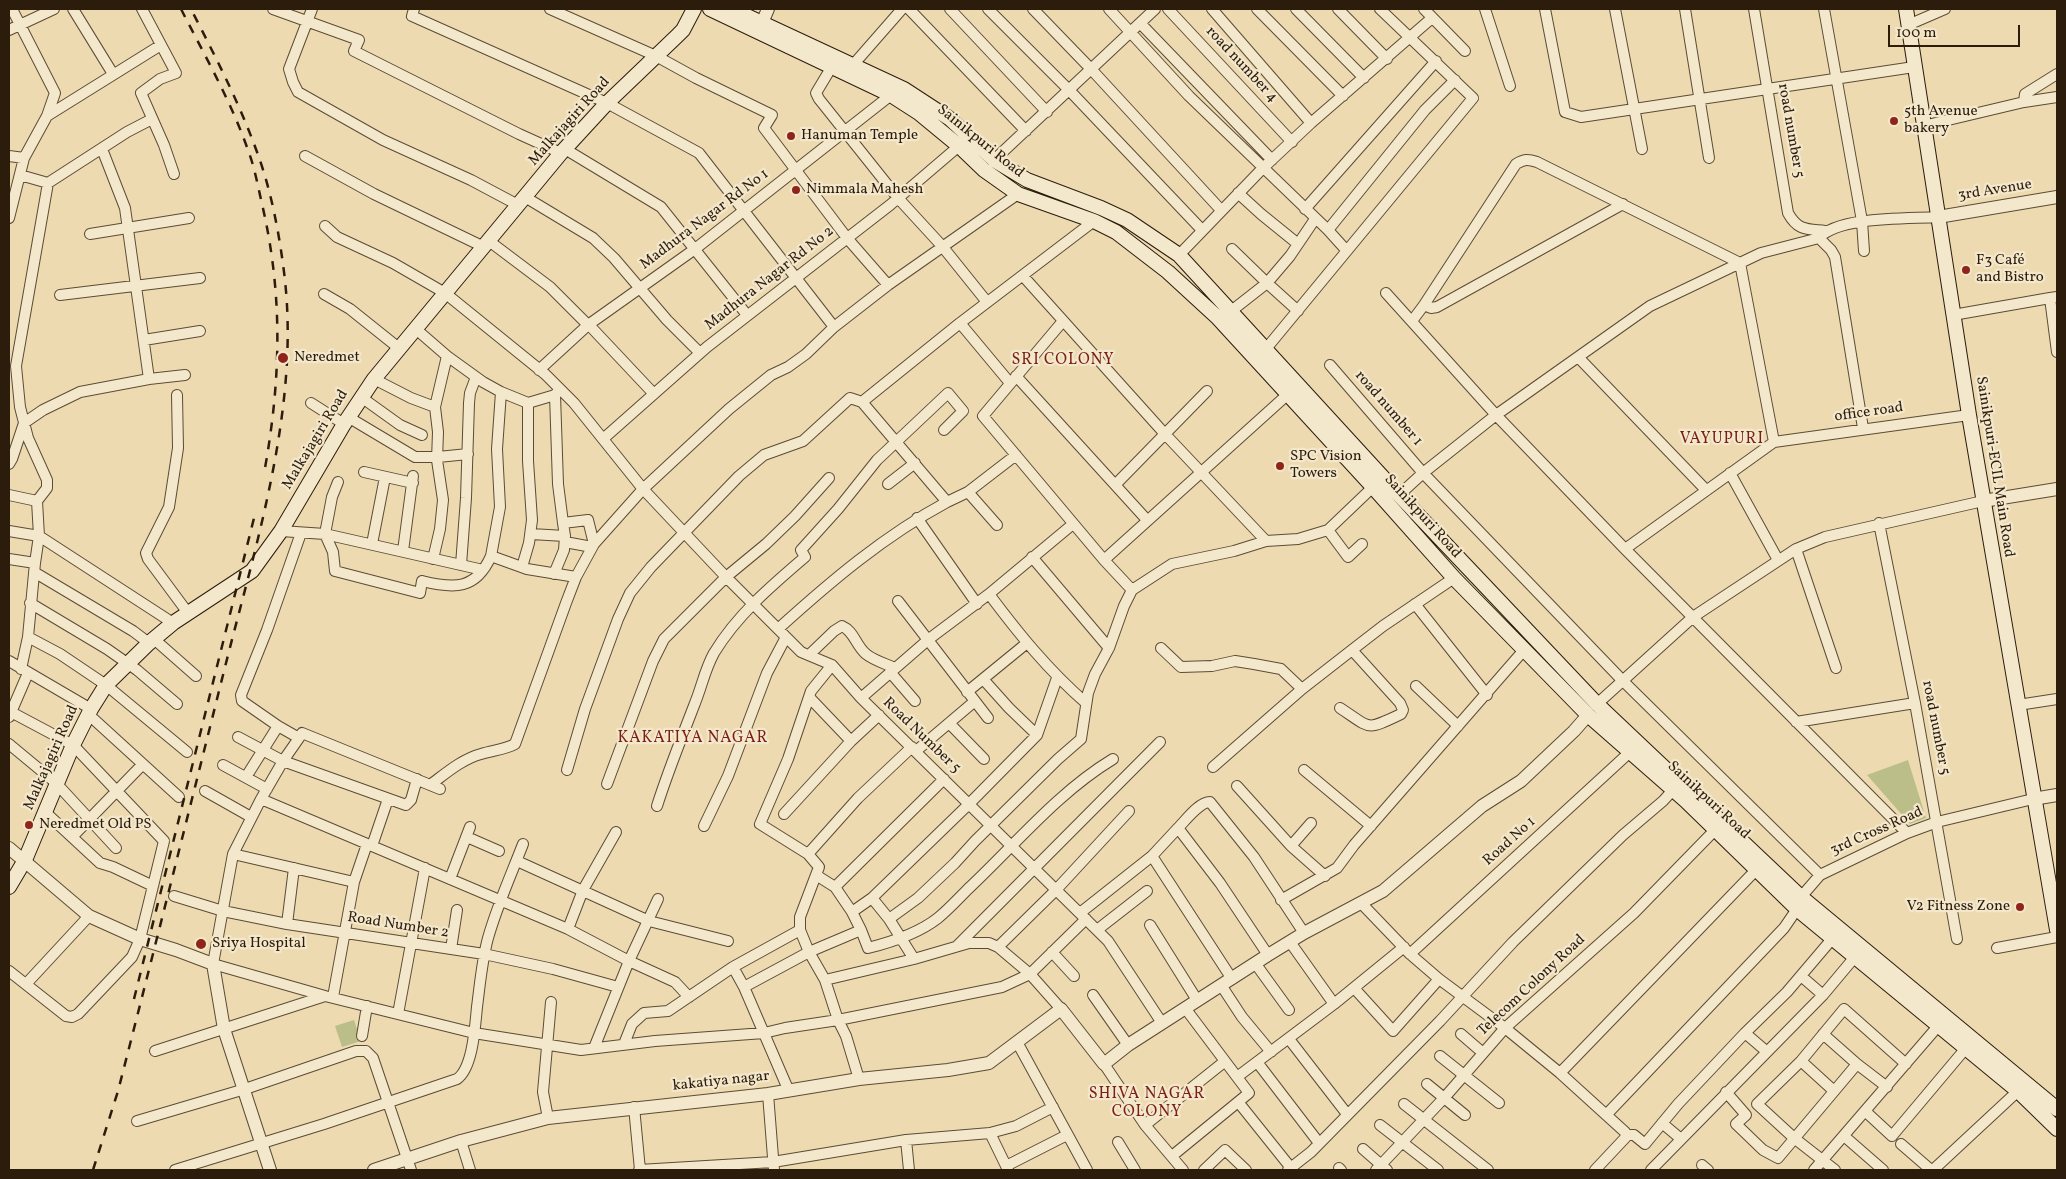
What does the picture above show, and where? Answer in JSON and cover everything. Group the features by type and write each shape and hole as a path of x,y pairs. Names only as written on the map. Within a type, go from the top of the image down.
{"main road":[{"name":"Malkajagiri Road","path":"661,51 683,9"},
{"name":"Malkajagiri Road","path":"9,888 24,860 45,812 72,744 89,711 106,685 173,623 252,570 281,531 346,421 374,379 563,151 607,103 682,30 694,9"},
{"name":"Sainikpuri Road","path":"710,9 891,95 920,113 984,170 1018,194 1088,219 1116,232 1168,272 1217,318 1454,578 1524,650 1592,709 1799,903 1832,939 2018,1091 2057,1129"},
{"name":"Sainikpuri Road","path":"732,9 904,89 950,118 994,160 1027,180 1127,220 1179,255 1398,495 1508,610 1630,752 1673,790 1756,870 2057,1109"},
{"name":"Sainikpuri-ECIL Main Road","path":"1906,9 1968,415 2057,930"},
{"path":"1067,211 1071,197"},
{"path":"1086,202 1088,219"},
{"path":"1496,622 1508,610"}],"street":[{"path":"9,218 24,158 47,116 54,93 12,9"},
{"path":"9,30 54,9"},
{"path":"73,9 113,74"},
{"path":"142,9 176,73 160,79 141,93 164,145 174,174"},
{"path":"273,9 308,20 359,40 354,51 393,72 563,151 661,207 747,315"},
{"path":"312,9 289,70 292,82 298,92 383,140 521,201 593,238 614,258 667,320 700,353"},
{"path":"414,9 412,16 607,103 699,153 834,327"},
{"path":"550,9 661,51 696,78 772,115 764,128 847,238 888,285"},
{"path":"762,23 768,9"},
{"path":"853,65 902,9"},
{"path":"909,9 1026,131"},
{"path":"950,9 1047,112"},
{"path":"988,9 1070,90 1202,230"},
{"path":"1033,9 1221,210"},
{"path":"1108,9 1189,96 1328,230 1346,250"},
{"path":"994,160 1047,112 1153,9"},
{"name":"road number 4","path":"1168,9 1292,142"},
{"path":"1212,9 1311,123"},
{"path":"1257,9 1343,96"},
{"path":"1296,9 1364,78"},
{"path":"1338,9 1387,59"},
{"path":"1265,350 1473,98 1380,9"},
{"path":"1424,9 1465,51"},
{"path":"1485,9 1510,86"},
{"path":"1545,9 1565,112 1581,117 1914,67"},
{"path":"1614,9 1642,149"},
{"path":"1685,9 1709,158"},
{"name":"road number 5","path":"1754,9 1788,214 1794,224 1822,235"},
{"path":"1824,9 1862,221 1864,252"},
{"path":"1908,25 1945,9"},
{"path":"1179,255 1262,168 1432,18"},
{"path":"1140,23 1272,160"},
{"path":"47,116 161,45"},
{"path":"1305,209 1436,61"},
{"path":"831,68 816,93 823,106 898,198 942,246 987,302"},
{"path":"2024,102 2025,94 2057,74"},
{"path":"1328,230 1425,110 1455,80"},
{"name":"Madhura Nagar Rd No 1","path":"540,370 589,325 695,249 891,95"},
{"path":"1923,126 2024,102 2057,97"},
{"path":"9,971 66,1016 72,1017 78,1014 127,964 140,939 164,841 72,744 10,714 24,671 34,567 39,536 37,501 47,488 47,480 28,438 20,407 16,366 48,184 152,118"},
{"name":"Madhura Nagar Rd No 2","path":"603,440 700,353 898,198 959,146"},
{"path":"102,148 125,208 149,379"},
{"path":"9,156 24,158"},
{"path":"305,156 374,194 487,244 550,287 654,394"},
{"path":"1412,321 1516,164 1523,160 1529,159 1537,162 1740,263"},
{"path":"20,175 48,184"},
{"path":"1238,192 1261,214 1298,244"},
{"path":"430,785 468,759 481,753 504,750 515,744 576,577 593,545 643,489 729,409 770,374 788,367 806,354 834,327 888,285 1018,194"},
{"name":"3rd Avenue","path":"1938,217 2057,197"},
{"path":"1424,305 1431,308 1437,307 1623,204"},
{"path":"1398,495 1496,415 1650,306 1761,253 1862,221 1938,217"},
{"path":"90,234 189,218"},
{"path":"862,402 960,323 1023,276 1088,219"},
{"path":"1230,312 1267,283 1315,219"},
{"name":"Road Number 5","path":"325,226 337,237 393,262 445,293 540,370 558,392 574,402 643,489 726,577 801,652 832,665 861,698 1055,891 1108,941 1162,1023"},
{"path":"1822,235 1836,257 1863,428"},
{"path":"1232,249 1298,311"},
{"path":"1625,549 1774,442 1740,263"},
{"path":"1023,276 1164,433 1202,471 1266,541"},
{"path":"60,295 200,278"},
{"path":"1386,293 1496,415 1625,549 1907,833"},
{"path":"324,294 350,309 400,349"},
{"path":"1953,315 2054,297 2057,352"},
{"path":"1063,321 983,416 1073,524 1132,590"},
{"path":"960,323 1013,380 1116,484 1147,520"},
{"path":"416,330 447,356 501,392 528,403 558,392 558,484 565,539 564,550 554,574"},
{"path":"144,340 200,331"},
{"path":"432,559 440,529 443,500 435,407 447,356"},
{"path":"1578,358 1706,490"},
{"name":"road number 1","path":"1330,365 1423,473 1622,680 1820,875"},
{"path":"9,464 24,422 43,410 80,392 149,379 185,375"},
{"path":"461,564 468,454 469,403 476,377"},
{"path":"374,379 411,398 435,407"},
{"path":"1116,484 1207,391"},
{"path":"338,482 332,497 325,534 333,552 336,571 420,593 422,581 448,587 464,584 479,576 491,556 500,507 497,449 501,392"},
{"path":"657,806 711,660 723,640 753,603 806,557 802,550 877,460 948,393 963,411 944,430"},
{"path":"176,395 178,448 169,507 146,553 148,559 188,613"},
{"path":"1104,560 1286,395"},
{"path":"361,397 400,425 422,435"},
{"path":"567,770 585,709 618,619 630,593 651,567 684,532 739,476 764,455 803,442 850,398 862,402 947,502"},
{"path":"311,403 414,457 438,458 468,454"},
{"path":"522,567 531,534 532,520 528,461 528,403"},
{"name":"office road","path":"1774,442 1863,428 1968,415"},
{"path":"778,629 851,566 918,518 968,492 1016,455"},
{"path":"888,484 915,463"},
{"path":"364,472 385,477 413,480 403,551"},
{"path":"1730,474 1778,560"},
{"path":"372,544 385,477"},
{"path":"608,784 652,661 664,639 726,577 766,544 795,516 829,478"},
{"path":"889,919 918,898 1081,739 1086,703 1095,674 1110,648 1124,606 1132,590 1172,564 1234,551 1266,541 1298,539 1328,530 1373,487"},
{"path":"1104,1064 1162,1023 1268,954 1383,891 1482,806 1522,781 1574,732 1592,709 1622,680 1693,617 1796,549 1825,537 1879,524 1983,501 2057,489"},
{"path":"968,492 996,525"},
{"path":"9,495 37,501"},
{"path":"918,518 976,604"},
{"path":"563,523 588,520 593,545"},
{"path":"861,698 929,639 989,594 1032,556 1073,524"},
{"name":"road number 5","path":"1879,524 1915,703 1957,940"},
{"path":"1328,530 1348,557 1362,544"},
{"path":"9,531 39,536 173,623"},
{"path":"281,531 325,534 483,570"},
{"path":"299,738 242,701 241,695 267,630 301,533"},
{"path":"531,534 593,545"},
{"path":"1796,549 1836,668"},
{"path":"491,556 522,567 576,577"},
{"path":"1032,556 1110,648"},
{"path":"9,559 34,567 133,631 152,641 196,676"},
{"path":"1213,767 1302,689 1383,626 1454,578"},
{"path":"989,594 1026,643 1057,678 1086,703"},
{"path":"898,601 988,718"},
{"path":"30,603 108,649 128,663 177,704"},
{"path":"1415,604 1487,694"},
{"path":"809,655 834,631 842,626 849,631 865,653 893,670 915,701"},
{"path":"28,637 60,654 106,685 188,752"},
{"path":"704,826 728,776 767,673 786,637"},
{"path":"967,692 1026,643"},
{"path":"1161,648 1181,667 1212,666 1235,661 1281,669 1302,689"},
{"path":"1340,708 1368,726 1374,727 1401,714 1403,710 1400,703 1352,650"},
{"path":"1281,900 1337,868 1371,826 1524,650"},
{"path":"9,661 89,711 142,765 179,797"},
{"path":"832,665 811,690 788,759 760,824 808,854 819,866 800,917 800,930 809,952 825,980 838,1020 846,1036 859,1079"},
{"path":"852,912 872,898 1037,735 1057,678"},
{"path":"983,679 1037,735"},
{"path":"1416,686 1458,726"},
{"path":"809,697 851,741"},
{"path":"2018,705 2057,699"},
{"path":"808,854 858,798 914,749 975,701"},
{"path":"1796,722 1915,703"},
{"path":"784,814 851,741 879,715"},
{"path":"949,723 984,759"},
{"path":"246,777 261,750 278,726"},
{"path":"270,1170 245,1088 224,1029 214,964 233,854 261,799 283,761 302,734 440,789"},
{"path":"238,737 283,761 406,805 411,800 417,779"},
{"path":"957,946 1160,742"},
{"path":"9,744 56,783 116,848"},
{"name":"Road No 1","path":"1237,1077 1407,950 1630,752"},
{"path":"816,875 835,887 852,912 868,948 901,938 937,919 1012,848 1061,798 1112,759"},
{"path":"72,837 142,765"},
{"path":"223,765 267,789"},
{"path":"1304,770 1371,826"},
{"path":"835,887 944,779"},
{"path":"1238,786 1290,846 1324,876"},
{"path":"1239,1102 1290,1169 1319,1143 1440,1021 1569,887 1673,790"},
{"path":"205,791 251,817"},
{"path":"2033,799 2057,795"},
{"path":"261,799 568,929 629,961 675,982 689,997"},
{"path":"329,996 345,934 354,882 388,799"},
{"name":"3rd Cross Road","path":"1607,1114 1784,928 1799,903 1820,875 1907,833 1937,822 2033,799"},
{"path":"9,848 89,916 140,939 214,964 398,1014 474,1033 581,1050 624,1044 764,1033 1002,987 1030,974 1083,916 1152,856 1206,802 1210,802 1254,857 1304,933"},
{"path":"998,947 1055,891 1130,811"},
{"path":"45,812 100,863 113,867 153,886"},
{"path":"1290,846 1311,823"},
{"path":"1178,828 1220,883 1268,954"},
{"name":"Telecom Colony Road","path":"1381,1168 1505,1028 1634,913 1715,830"},
{"path":"450,879 468,832 500,851"},
{"path":"568,929 583,890 616,832"},
{"path":"175,1170 324,1124 457,1079 463,1075 467,1067 474,1033 484,954 500,900 523,844"},
{"path":"233,854 354,882"},
{"path":"1152,856 1226,982 1242,1016 1271,1052"},
{"path":"517,861 650,921 728,941"},
{"path":"287,924 294,868"},
{"path":"398,1014 425,868"},
{"path":"1560,1073 1756,870"},
{"path":"1097,930 1147,891"},
{"name":"Road Number 2","path":"174,896 223,911 287,924 484,954 553,969 618,987"},
{"path":"872,898 889,919 914,960"},
{"path":"594,1048 629,961 650,921 658,899"},
{"path":"1362,903 1407,950 1439,979 1505,1028 1560,1073 1607,1114 1626,1135 1634,1135 1645,1144 1678,1104 1745,1032 1801,976 1832,939"},
{"path":"450,949 457,910"},
{"path":"26,984 89,916"},
{"path":"1150,925 1197,1000"},
{"path":"624,1044 632,1024 644,1013 668,1011 733,967 800,930"},
{"path":"744,987 809,952 861,930"},
{"path":"1997,948 2057,937"},
{"path":"1290,942 1334,1004"},
{"path":"825,980 914,960 969,943 989,943 998,947 1030,974 1061,1009 1104,1064 1145,1125 1182,1170"},
{"path":"1052,952 1074,976"},
{"path":"1651,1170 1822,995 1854,958"},
{"path":"1255,963 1289,1010"},
{"path":"733,967 744,987 788,1090"},
{"path":"1801,976 1822,995"},
{"path":"1354,988 1393,1031 1439,979"},
{"path":"1093,995 1128,1046"},
{"path":"155,1051 329,996"},
{"path":"548,1118 543,1092 551,1002"},
{"path":"362,1036 367,1006"},
{"path":"1172,1156 1249,1093 1185,1008"},
{"name":"kakatiya nagar","path":"374,1170 409,1165 461,1141 548,1118 634,1107 768,1094 859,1079 948,1070 989,1063 1061,1009"},
{"path":"1835,1170 1794,1138 1757,1104 1801,1061 1844,1010 1906,1064"},
{"path":"1814,1170 1939,1025"},
{"path":"1745,1032 1766,1051"},
{"path":"1461,1034 1483,1053"},
{"path":"1823,1034 1887,1087"},
{"path":"1289,1039 1347,1114"},
{"path":"1018,1042 1085,1170"},
{"path":"1865,1111 1892,1136 1966,1048"},
{"path":"137,1121 356,1051 366,1051 373,1058 409,1165"},
{"path":"1440,1056 1499,1103"},
{"path":"1801,1061 1834,1091"},
{"path":"1145,1125 1224,1062"},
{"path":"1257,1062 1319,1143"},
{"path":"1726,1092 1746,1115 1736,1124 1763,1150 1778,1158 1857,1064"},
{"path":"1426,1084 1465,1115"},
{"path":"1901,1144 1932,1170 2018,1091"},
{"path":"768,1094 774,1166"},
{"path":"1404,1104 1488,1170"},
{"path":"634,1107 640,1170 774,1166 906,1140 990,1133 1016,1126 1053,1107"},
{"path":"1662,1123 1681,1139"},
{"path":"1380,1125 1438,1170"},
{"path":"990,1133 1007,1168 1067,1134"},
{"path":"1595,1170 1626,1135"},
{"path":"1844,1136 1883,1170"},
{"path":"906,1140 909,1170"},
{"path":"461,1141 470,1170"},
{"path":"1118,1142 1136,1170"},
{"path":"1363,1149 1381,1168"},
{"path":"1204,1170 1224,1150 1244,1170"}],"green space":[{"path":"1908,760 1926,818 1910,824 1867,775"},
{"path":"354,1020 361,1041 342,1047 335,1026"}],"railway":[{"path":"181,9 218,80 242,134 255,172 269,237 276,303 277,369 265,468"},
{"path":"93,1170 118,1091 262,524 281,423 286,372 288,322 284,272 270,196 250,133 226,79 191,9"},
{"path":"134,999 255,514"}],"place":[{"name":"5th Avenue bakery","path":"1894,121"},
{"name":"Hanuman Temple","path":"791,136"},
{"name":"Nimmala Mahesh","path":"796,190"},
{"name":"F3 Café and Bistro","path":"1966,270"},
{"name":"Neredmet","path":"283,358"},
{"name":"SPC Vision Towers","path":"1280,466"},
{"name":"Neredmet Old PS","path":"29,825"},
{"name":"V2 Fitness Zone","path":"2020,907"},
{"name":"Sriya Hospital","path":"201,944"}],"district":[{"name":"SRI COLONY","path":"1063,361"},
{"name":"VAYUPURI","path":"1722,440"},
{"name":"KAKATIYA NAGAR","path":"693,739"},
{"name":"SHIVA NAGAR COLONY","path":"1147,1104"}]}
